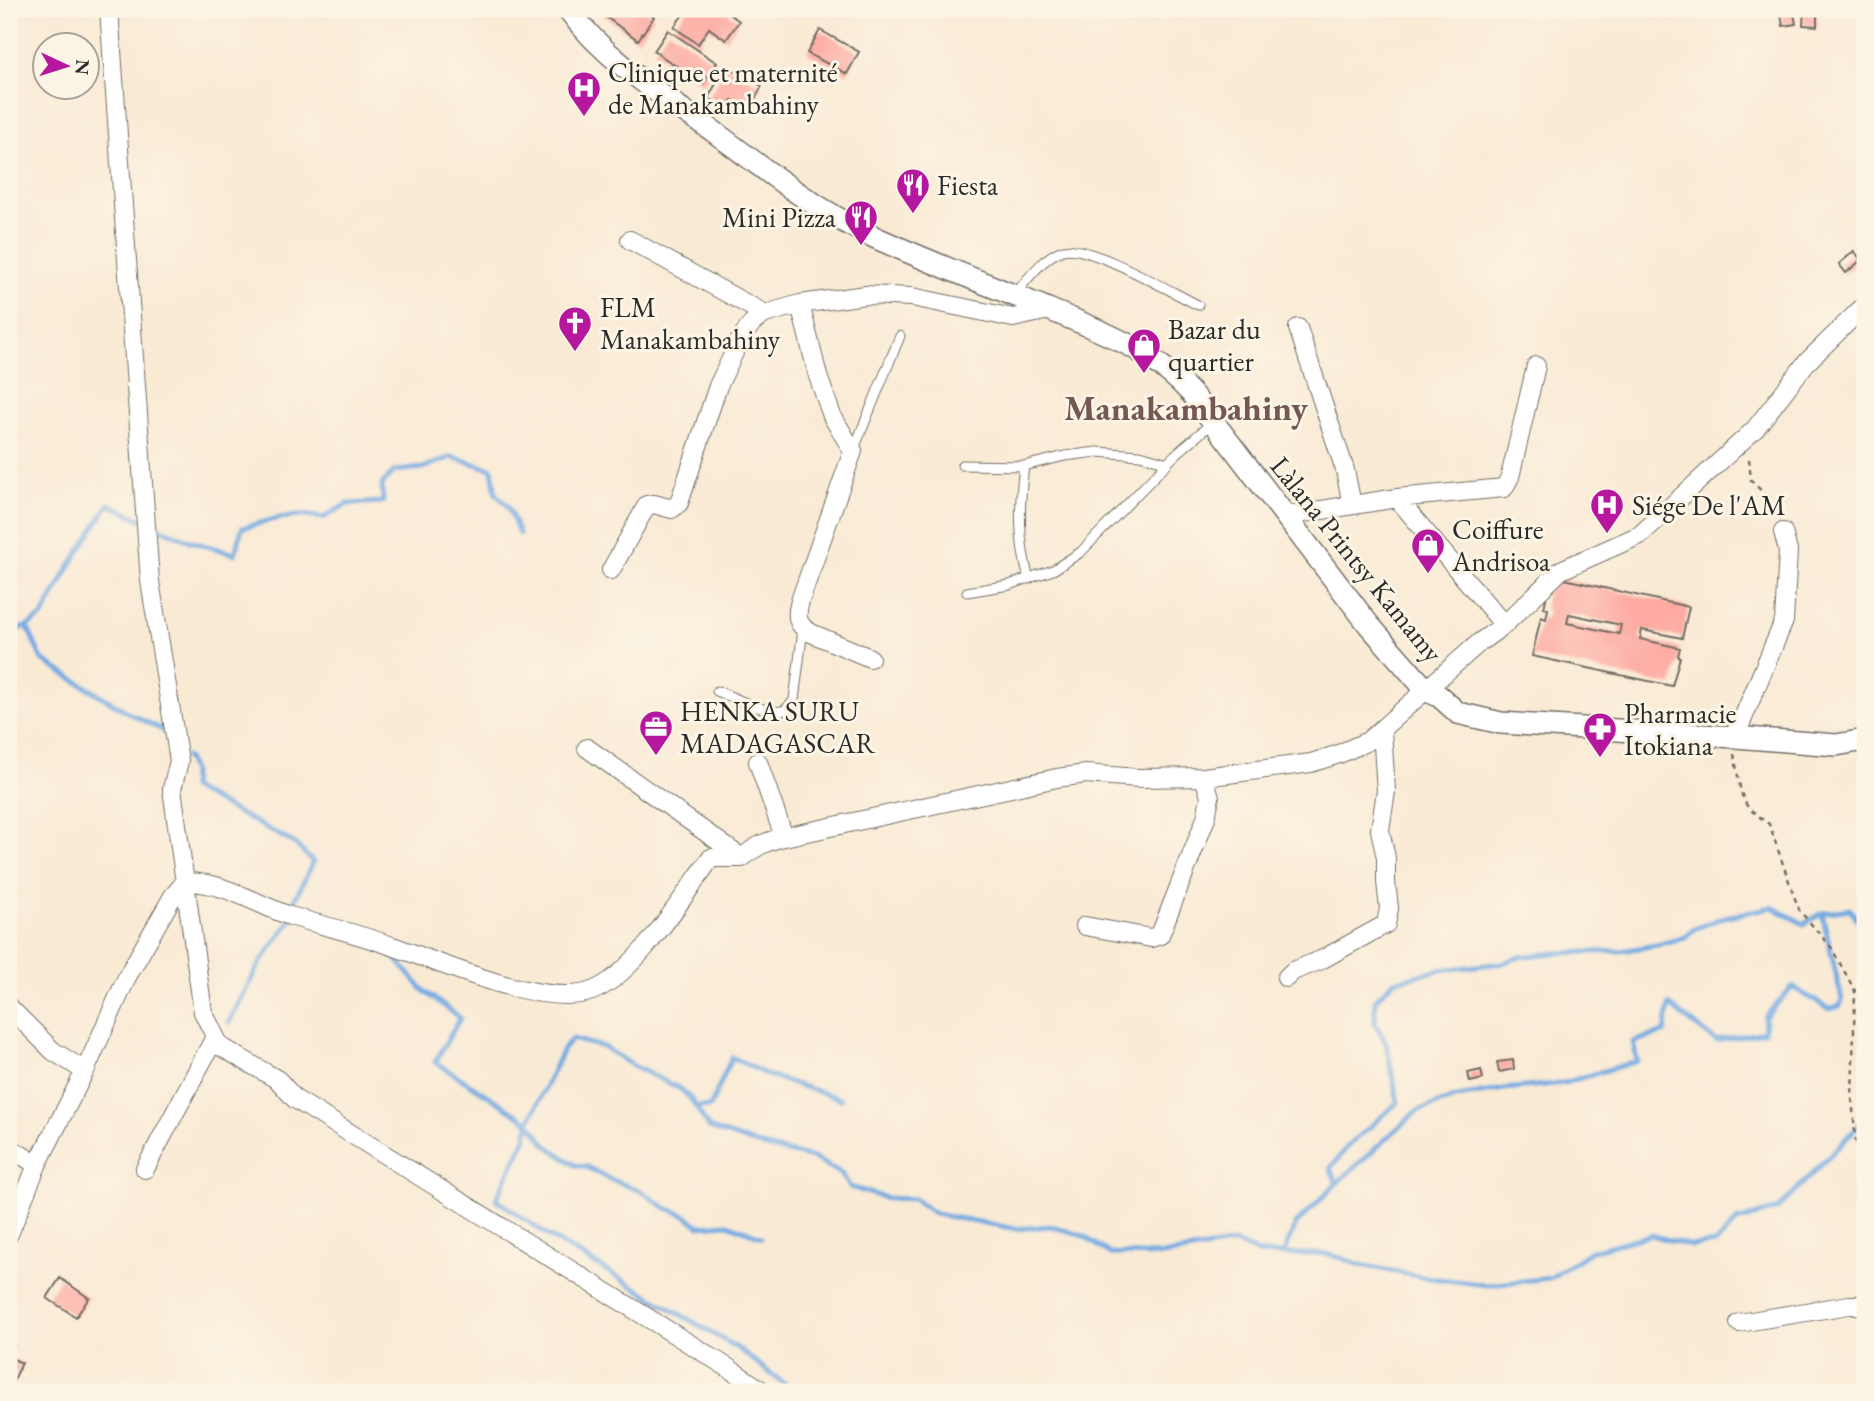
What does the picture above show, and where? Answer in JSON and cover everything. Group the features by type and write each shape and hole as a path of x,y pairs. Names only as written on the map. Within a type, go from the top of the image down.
{"street":[{"path":"109,9 150,580 179,761 172,789 202,1012 220,1046 278,1080 295,1099 764,1392"},
{"name":"Làlana Printsy Kamamy","path":"568,9 629,71 829,213 871,236 1123,340 1143,351 1178,379 1213,421 1369,625 1427,691 1439,696 1458,713 1501,723 1836,746 1865,740"},
{"path":"630,240 765,314"},
{"path":"611,570 647,505 672,509 679,503 718,386 741,338 753,323 765,314 834,298 889,295 912,297 1013,318 1049,310"},
{"path":"800,304 818,376 832,416 853,451 796,611 797,620 803,628 870,658"},
{"path":"9,1234 37,1166 85,1071 128,975 173,896 185,882 218,886 281,912 390,945 481,977 527,990 572,994 592,991 645,949 711,858 743,858 751,850 784,837 1057,778 1086,774 1138,778 1204,777 1311,763 1339,754 1368,741 1382,730 1480,642 1504,625 1561,570 1640,535 1755,429 1806,363 1865,305"},
{"path":"1298,328 1345,470 1352,505"},
{"path":"1284,516 1397,498 1504,488 1510,477 1536,366"},
{"path":"1397,498 1504,625"},
{"path":"1733,737 1784,621 1788,551 1783,532"},
{"path":"1286,978 1293,971 1321,960 1386,924 1389,908 1385,882 1387,858 1380,830 1386,791 1382,730"},
{"path":"587,748 743,858"},
{"path":"758,762 784,837"},
{"path":"1085,926 1151,938 1160,935 1206,818 1210,797 1204,777"},
{"path":"9,1007 53,1051 85,1071"},
{"path":"145,1169 215,1037"},
{"path":"9,1147 37,1166"},
{"path":"1739,1323 1849,1305 1865,1305"}],"lane":[{"path":"1014,295 1046,261 1064,250 1082,250 1104,258 1198,306"},
{"path":"853,451 900,335"},
{"path":"967,592 1029,579 1053,570 1081,552 1213,421"},
{"path":"962,465 1024,466 1097,452 1140,455 1168,463"},
{"path":"1024,466 1020,526 1023,558 1029,579"},
{"path":"717,691 770,710 781,711 789,708 794,700 803,628"}],"path":[{"path":"1755,429 1757,442 1748,463 1751,480 1769,499 1777,524 1783,532"},
{"path":"1733,737 1741,793 1748,808 1769,824 1799,910 1831,947 1855,991 1853,1117 1865,1186"}],"building":[{"path":"601,9 643,9 654,17 638,40 599,12"},
{"path":"687,9 723,9 739,21 726,40 709,28 698,44 674,27"},
{"path":"1780,9 1793,9 1796,24 1783,26"},
{"path":"1804,9 1817,9 1817,26 1803,25"},
{"path":"668,30 717,63 703,84 654,51"},
{"path":"820,30 859,52 847,74 807,53"},
{"path":"726,66 762,86 749,110 732,100 727,109 708,98"},
{"path":"1854,251 1861,260 1846,273 1839,264"},
{"path":"1551,576 1689,607 1682,638 1642,630 1640,639 1680,648 1672,686 1532,656 1541,617 1546,619 1548,609 1544,608","holes":["1569,614 1621,625 1619,634 1567,623"]},
{"path":"1513,1060 1514,1069 1499,1072 1497,1062"},
{"path":"1481,1070 1483,1079 1470,1082 1468,1073"},
{"path":"60,1278 89,1298 76,1317 47,1298"},
{"path":"9,1343 14,1346 9,1357"},
{"path":"9,1357 22,1363 12,1384 9,1383"}],"waterway":[{"path":"151,524 190,541 235,554 242,528 279,518 305,515 323,518 347,504 383,502 382,484 395,471 423,468 451,457 492,469 496,494 508,506 519,534"},
{"path":"27,626 43,616 69,567 109,504 142,520"},
{"path":"9,631 27,626 42,660 129,713 172,735"},
{"path":"186,757 192,771 191,788 294,843 313,862 294,901 292,913"},
{"path":"1283,1254 1296,1224 1337,1183 1330,1169 1347,1147 1398,1102 1386,1043 1375,1023 1375,1000 1394,981 1440,970 1503,963 1520,957 1621,951 1657,945 1685,937 1694,929 1724,917 1772,907 1804,924 1822,913 1850,909 1865,928"},
{"path":"1337,1183 1417,1111 1458,1097 1564,1083 1637,1061 1633,1042 1665,1032 1669,1005 1716,1041 1764,1032 1765,1017 1792,987 1829,1009 1840,1006 1842,1000 1822,913"},
{"path":"229,1022 259,965 291,920"},
{"path":"389,951 423,990 460,1018 435,1062 529,1122 563,1049 572,1039 604,1047 635,1067 679,1088 691,1099 709,1128 762,1146 813,1158 841,1173 850,1187 886,1198 914,1199 935,1214 1017,1229 1050,1226 1084,1236 1110,1254 1162,1255 1235,1243 1261,1254 1329,1254 1361,1265 1422,1277 1488,1285 1550,1278 1591,1251 1651,1235 1691,1246 1716,1243 1737,1221 1778,1209 1859,1125 1865,1126"},
{"path":"695,1106 710,1107 732,1057 767,1075 841,1099"},
{"path":"529,1122 526,1138 496,1199 550,1237 737,1348 795,1392"},
{"path":"529,1122 546,1145 575,1165 587,1167 641,1191 666,1208 687,1216 699,1226 728,1224 761,1237"}],"place":[{"name":"Clinique et maternité de Manakambahiny","path":"584,118"},
{"name":"Fiesta","path":"913,215"},
{"name":"Mini Pizza","path":"861,247"},
{"name":"FLM Manakambahiny","path":"575,353"},
{"name":"Bazar du quartier","path":"1144,375"},
{"name":"Siége De l'AM","path":"1607,535"},
{"name":"Coiffure Andrisoa","path":"1428,575"},
{"name":"HENKA SURU MADAGASCAR","path":"656,757"},
{"name":"Pharmacie Itokiana","path":"1600,759"}],"district":[{"name":"Manakambahiny","path":"1186,407"}]}
